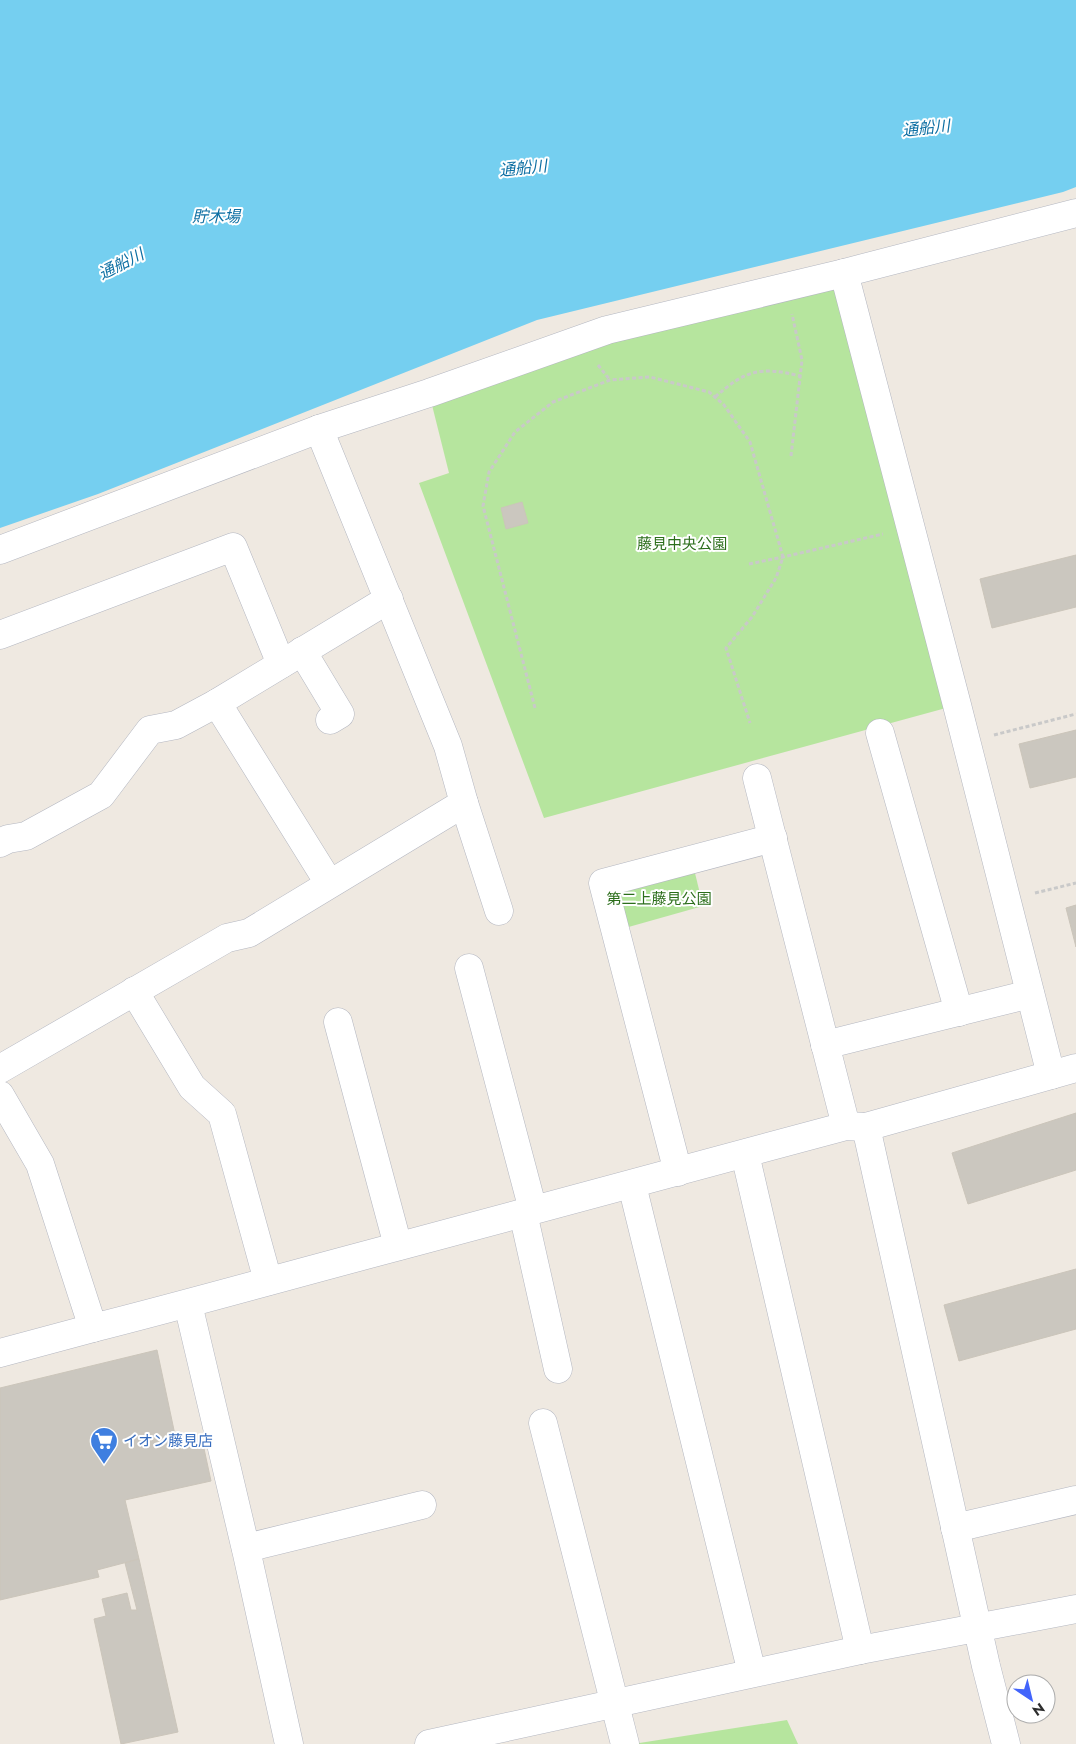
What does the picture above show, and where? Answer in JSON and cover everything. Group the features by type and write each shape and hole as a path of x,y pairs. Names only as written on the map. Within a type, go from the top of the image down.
{"street":[{"path":"0,550 319,429 429,393 607,330 844,273 1076,213"},
{"path":"0,1353 744,1154 856,1127 1063,1071 1030,994 844,273"},
{"path":"319,429 448,746 464,803 499,911"},
{"path":"0,635 233,547 292,658 340,714 330,720"},
{"path":"0,844 8,839 26,836 101,795 150,730 176,725 389,599"},
{"path":"216,703 329,883"},
{"path":"880,733 958,1012"},
{"path":"758,778 825,1045 856,1127 1006,1744"},
{"path":"0,1069 227,938 249,933 329,883 353,872 464,803"},
{"path":"678,1172 603,883 773,838"},
{"path":"469,968 528,1212 558,1369"},
{"path":"134,992 192,1086 222,1114 268,1281"},
{"path":"825,1045 1030,994"},
{"path":"338,1022 398,1246"},
{"path":"0,1095 40,1164 93,1328"},
{"path":"744,1154 860,1650"},
{"path":"632,1185 752,1673"},
{"path":"188,1304 246,1548 289,1744"},
{"path":"543,1423 625,1744"},
{"path":"955,1528 1076,1500"},
{"path":"246,1548 422,1506"},
{"path":"429,1744 860,1650 1076,1609"}],"path":[{"path":"785,287 802,360 791,456"},
{"path":"715,397 730,384 748,373 762,370 782,371 800,376"},
{"path":"535,708 483,506 489,472 515,432 553,402 610,380 650,377 709,392 724,404 750,442 783,558 776,578 752,617 726,648 750,723"},
{"path":"749,564 783,558 910,527"},
{"path":"966,742 1076,714"},
{"path":"1007,901 1076,883"}],"green space":[{"name":"藤見中央公園","path":"844,273 957,705 544,818 419,483 449,473 429,393"},
{"name":"第二上藤見公園","path":"694,869 703,906 625,928 615,891"},
{"path":"787,1720 798,1744 633,1744"}],"water":[{"name":"貯木場","path":"0,0 1076,0 1076,187 1063,192 537,320 98,494 0,528"}],"building":[{"path":"522,502 528,523 506,529 501,508"},
{"path":"1076,555 1076,607 992,628 980,579"},
{"path":"1076,730 1076,777 1030,788 1019,744"},
{"path":"1076,905 1076,947 1066,908"},
{"path":"1076,1113 1076,1170 968,1204 952,1153"},
{"path":"1076,1269 1076,1329 959,1361 944,1305"},
{"name":"イオン藤見店","path":"157,1350 178,1449 203,1444 211,1481 125,1500 139,1559 97,1570 99,1577 0,1600 0,1388"},
{"path":"139,1559 178,1732 121,1744 94,1619 106,1616 102,1599 127,1593 131,1610 137,1610 125,1563"}],"place":[{"name":"イオン藤見店","path":"104,1465"}],"water label":[{"name":"通船川","path":"926,128"},
{"name":"通船川","path":"523,168"},
{"name":"通船川","path":"121,264"}]}
